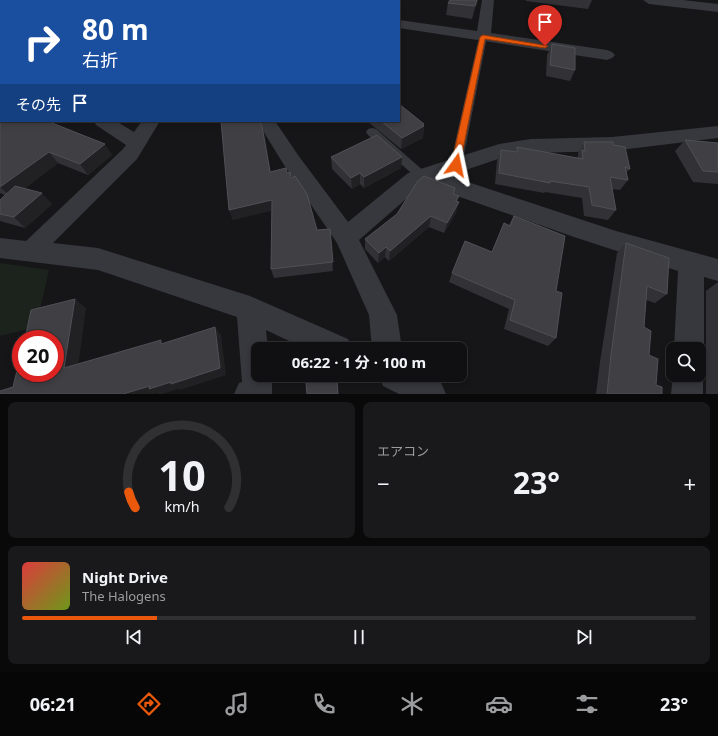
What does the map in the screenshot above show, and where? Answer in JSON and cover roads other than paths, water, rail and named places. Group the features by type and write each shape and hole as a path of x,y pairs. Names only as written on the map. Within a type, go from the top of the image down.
{"street":[{"path":"483,37 488,0"},
{"path":"649,0 718,8"},
{"path":"400,24 607,55"},
{"path":"105,122 138,144"},
{"path":"33,250 44,237 130,154 138,144 149,122"},
{"path":"267,122 291,160 346,237 382,315 386,342"},
{"path":"346,237 415,179 499,151 531,146 612,144 718,132"},
{"path":"427,174 448,184 691,264 718,270"},
{"path":"0,248 33,250 98,260 250,309 323,342"},
{"path":"689,342 691,264"},
{"path":"250,309 255,393"},
{"path":"407,382 430,394"},
{"path":"687,394 688,382"}],"lane":[{"path":"456,165 483,37"},
{"path":"372,132 427,174"}]}
